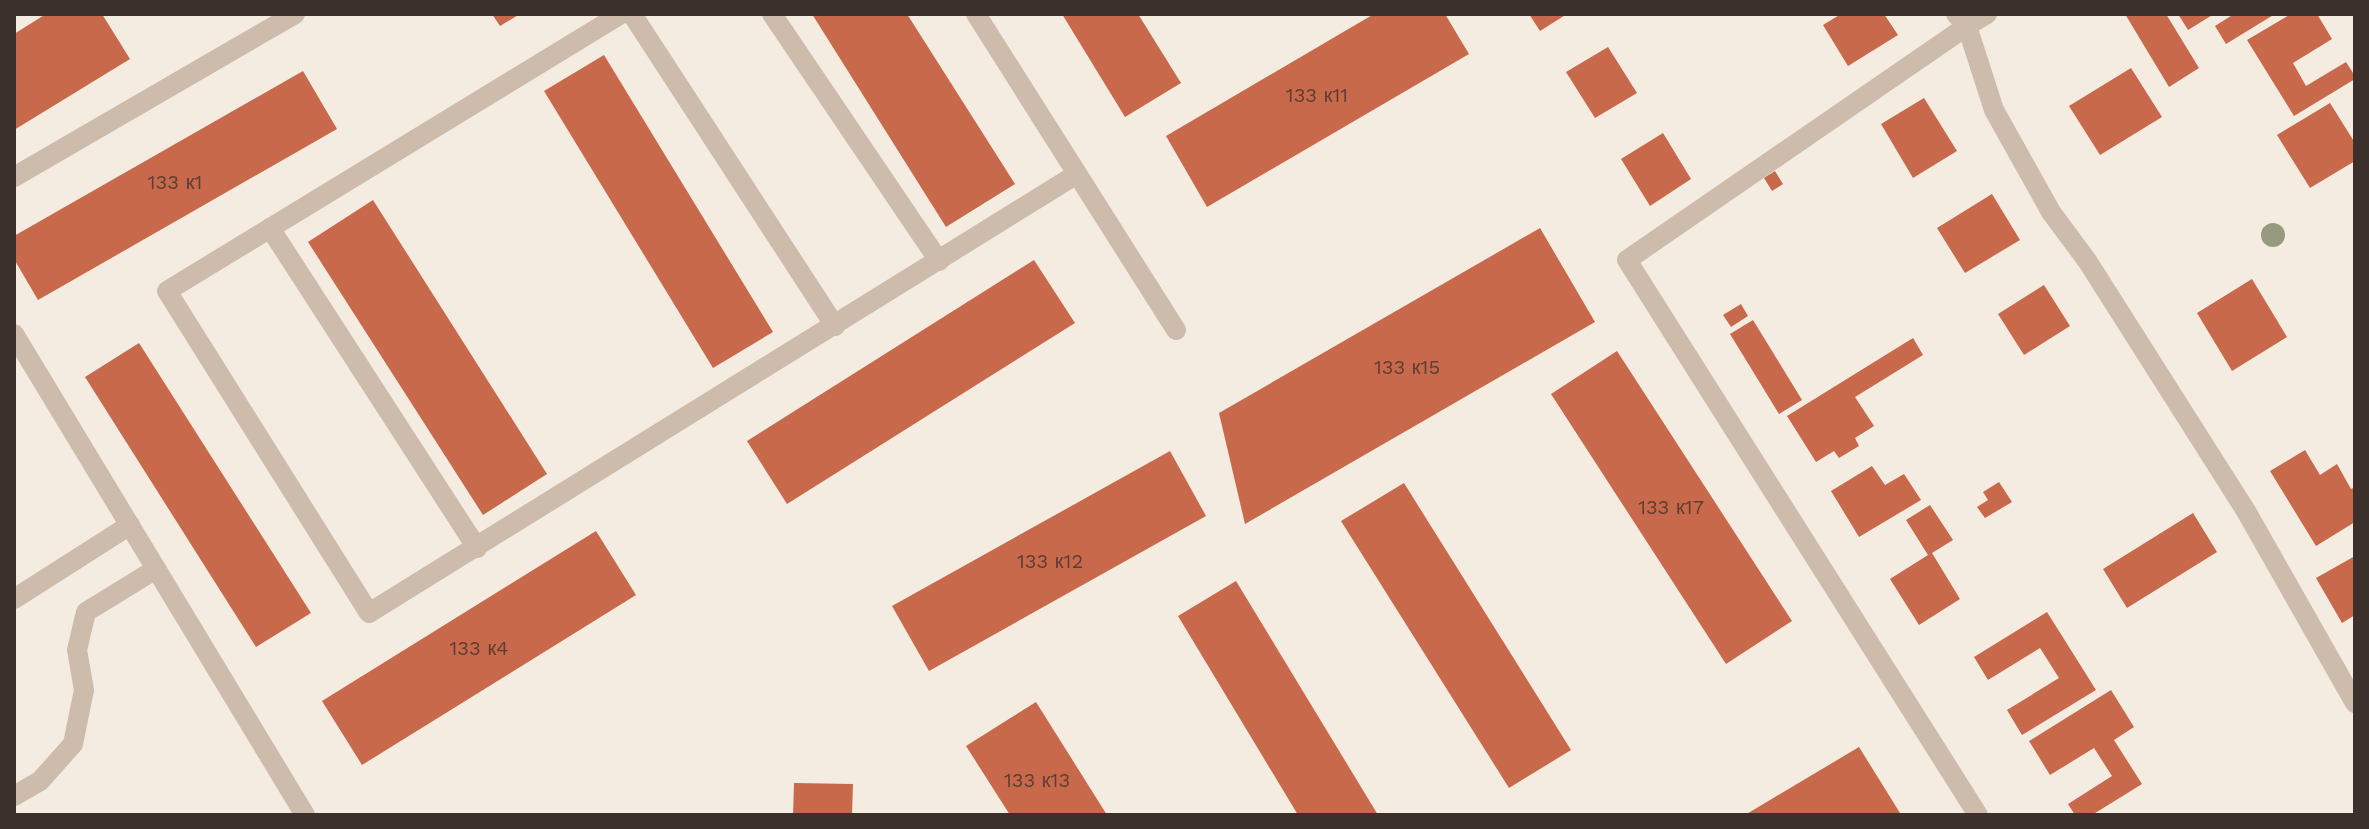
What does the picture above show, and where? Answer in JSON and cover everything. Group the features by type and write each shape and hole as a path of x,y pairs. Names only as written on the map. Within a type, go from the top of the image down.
{"street":[{"path":"14,177 295,14"},
{"path":"621,14 167,291 369,613 1077,174"},
{"path":"632,14 835,326"},
{"path":"772,14 939,261"},
{"path":"976,14 1176,330"},
{"path":"1978,815 1627,260 1962,20 1987,14"},
{"path":"1962,20 1994,110 2051,212 2088,262 2246,511 2355,703"},
{"path":"270,228 477,548"},
{"path":"14,334 305,815"},
{"path":"16,592 130,525"},
{"path":"14,796 40,781 73,744 84,690 77,650 86,612 156,569"}],"building":[{"path":"46,14 102,14 130,59 14,130 14,34"},
{"path":"492,14 520,14 500,26"},
{"path":"812,14 907,14 1015,184 946,227"},
{"path":"1062,14 1138,14 1181,83 1125,117"},
{"path":"1374,14 1445,14 1469,54 1207,207 1166,136"},
{"path":"1529,14 1567,14 1540,31"},
{"path":"1841,14 1884,14 1898,35 1848,66 1823,25"},
{"path":"2125,14 2166,14 2199,68 2169,87"},
{"path":"2178,14 2214,14 2188,30"},
{"path":"2234,14 2275,14 2226,44 2215,26"},
{"path":"2291,14 2317,14 2332,39 2293,63 2306,86 2346,62 2355,76 2355,79 2294,116 2247,40"},
{"path":"1608,47 1637,93 1595,118 1566,72"},
{"path":"604,55 773,332 713,368 544,91"},
{"path":"2131,68 2162,117 2100,155 2069,106"},
{"path":"303,71 337,129 38,300 14,259 14,236"},
{"path":"1924,98 1957,151 1913,178 1881,124"},
{"path":"2330,103 2355,143 2355,161 2310,188 2277,135"},
{"path":"1663,133 1691,179 1650,206 1621,159"},
{"path":"1775,171 1783,184 1772,191 1764,178"},
{"path":"1992,194 2020,240 1965,273 1937,228"},
{"path":"373,200 547,474 483,515 308,242"},
{"path":"1540,228 1595,322 1245,524 1219,413"},
{"path":"1034,260 1075,323 787,504 747,441"},
{"path":"2252,279 2287,337 2232,371 2197,313"},
{"path":"2044,285 2070,326 2024,355 1998,314"},
{"path":"1741,304 1748,316 1731,327 1723,315"},
{"path":"1753,320 1802,400 1779,414 1730,334"},
{"path":"1913,338 1923,355 1855,397 1874,426 1855,438 1859,446 1839,458 1834,451 1816,462 1787,416"},
{"path":"139,343 311,613 256,647 85,377"},
{"path":"1617,351 1792,621 1726,664 1551,394"},
{"path":"2305,450 2320,475 2337,464 2351,489 2355,487 2355,522 2316,546 2270,471"},
{"path":"1170,451 1206,516 929,671 892,606"},
{"path":"1872,466 1885,485 1904,474 1921,500 1859,537 1831,491"},
{"path":"1999,482 2012,502 1985,518 1977,507 1988,500 1983,492"},
{"path":"1404,483 1571,750 1509,788 1341,521"},
{"path":"1930,505 1953,540 1932,553 1960,599 1919,625 1890,579 1928,555 1906,520"},
{"path":"2193,513 2217,552 2127,608 2103,569"},
{"path":"596,531 636,595 362,765 322,701"},
{"path":"2355,556 2355,615 2342,623 2316,578"},
{"path":"1236,581 1378,815 1298,815 1178,616"},
{"path":"2047,612 2096,690 2022,735 2007,710 2059,678 2040,648 1988,680 1974,657"},
{"path":"2111,690 2134,727 2114,740 2142,784 2092,815 2075,815 2068,804 2112,776 2094,748 2050,775 2029,741"},
{"path":"1036,702 1107,815 1010,815 966,746"},
{"path":"1859,747 1900,813 1745,815"},
{"path":"794,783 853,784 852,815 793,815"}]}
